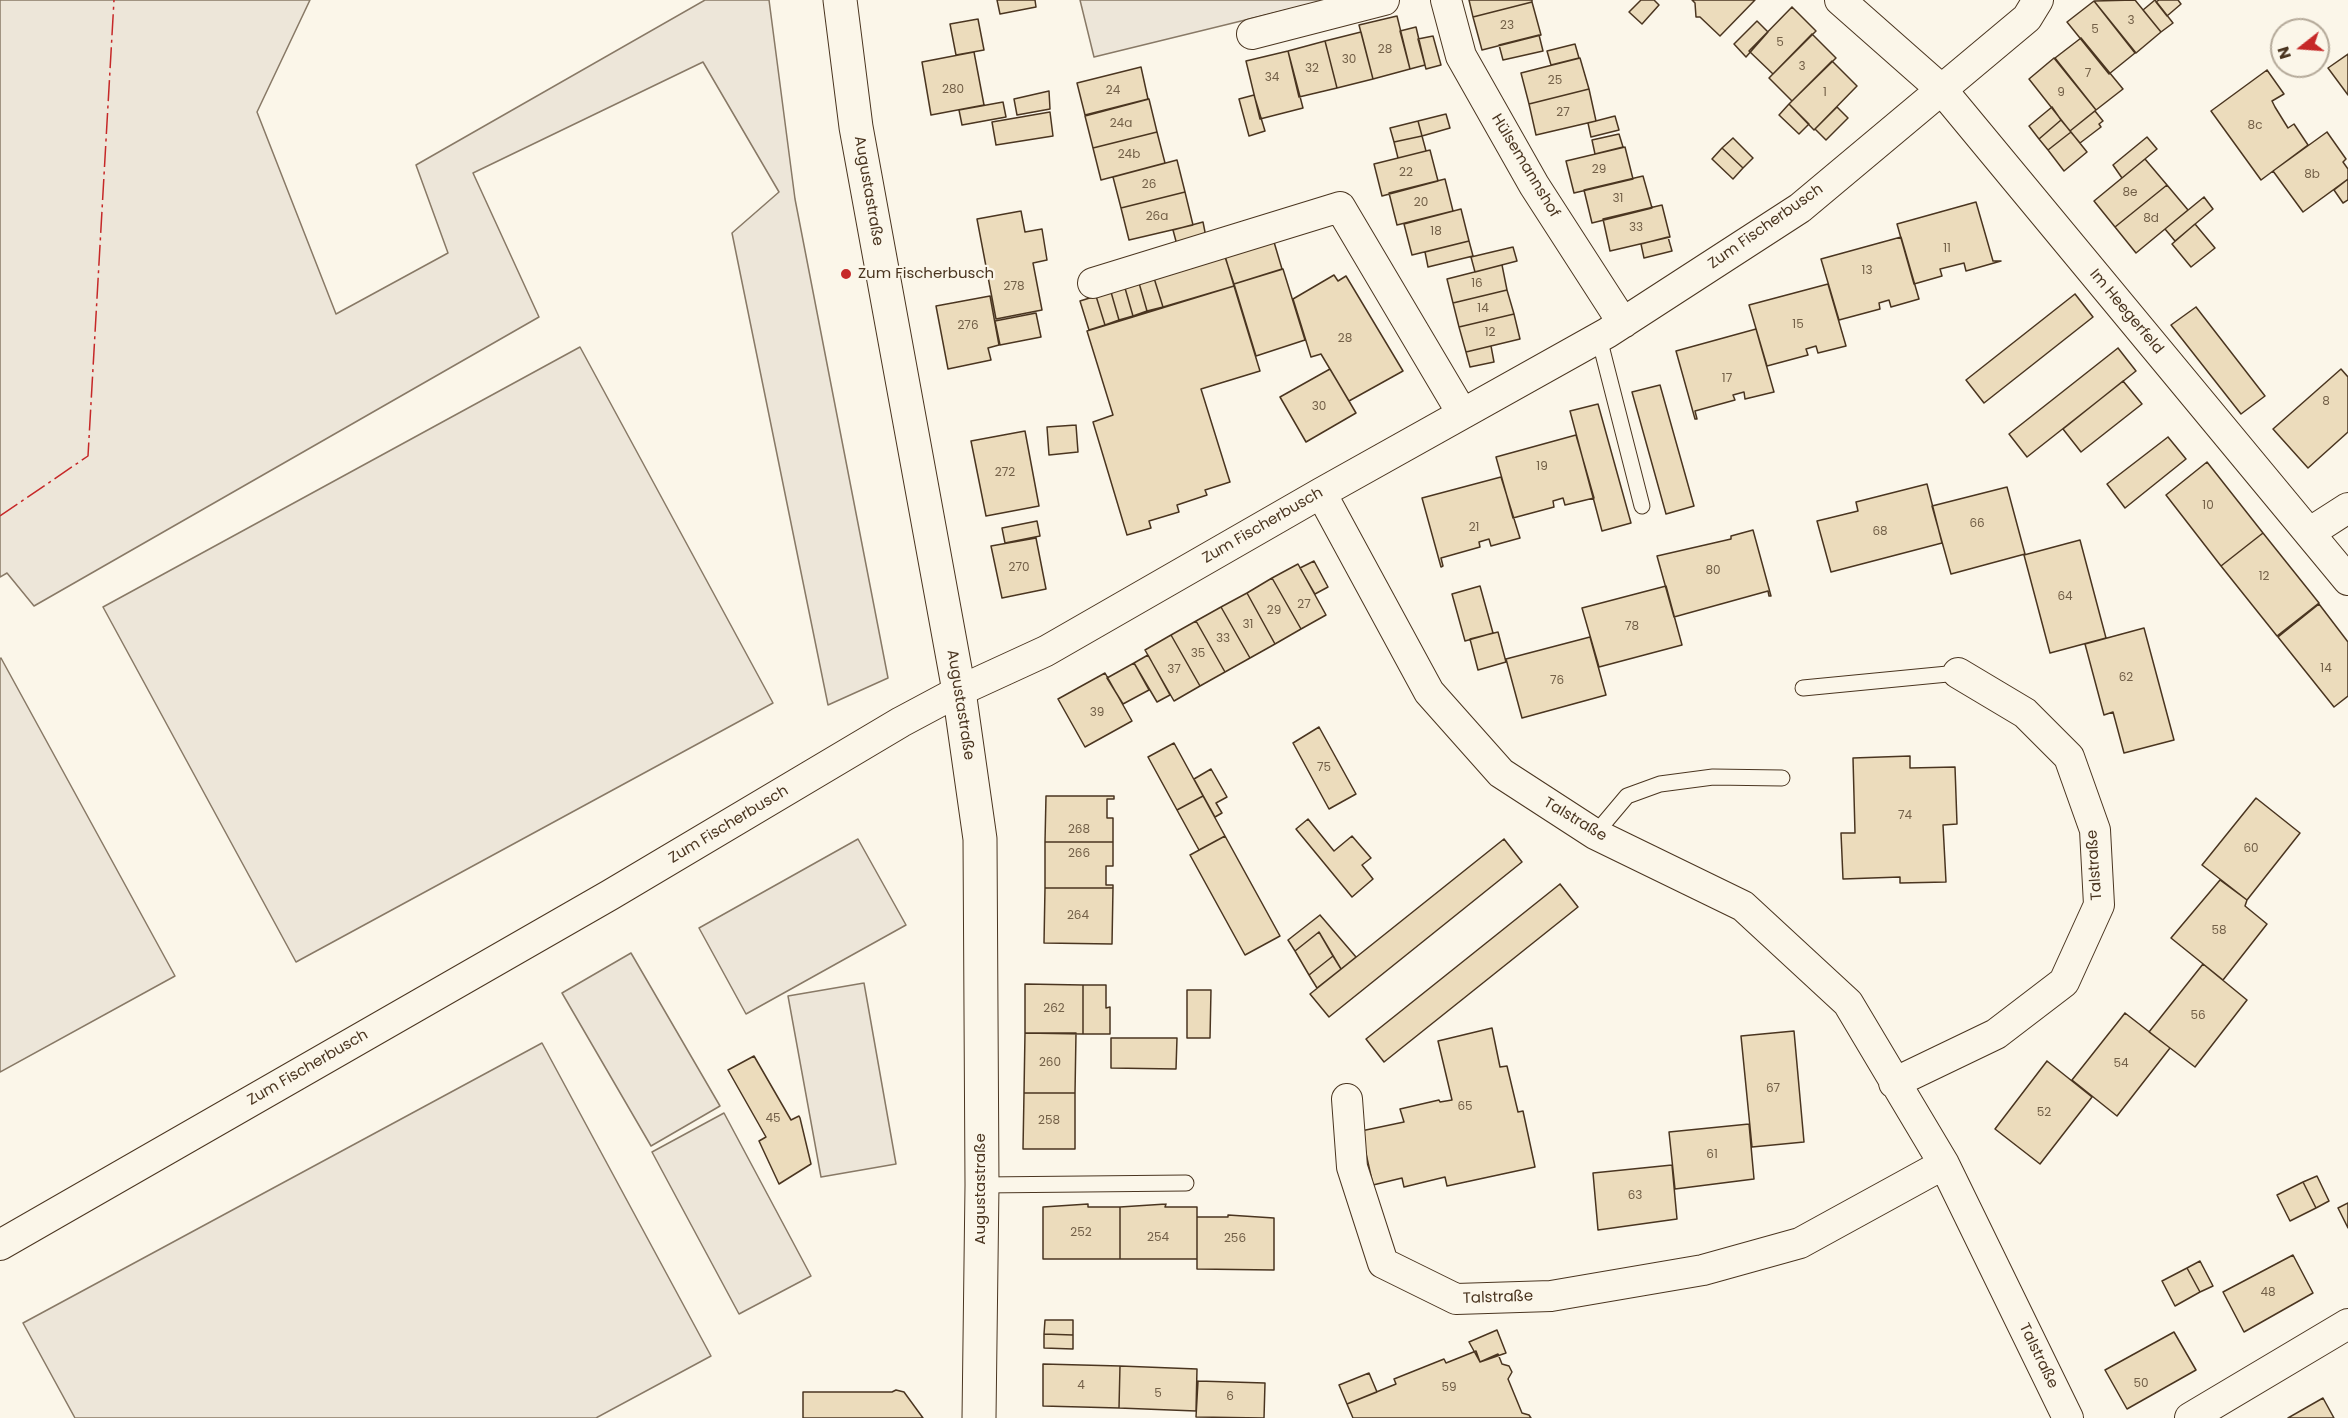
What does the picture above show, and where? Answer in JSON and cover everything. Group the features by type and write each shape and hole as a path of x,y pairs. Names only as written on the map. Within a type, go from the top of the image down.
{"main road":[{"name":"Augustastraße","path":"840,0 856,127 959,691 980,839 982,1185 979,1418"}],"street":[{"path":"1252,34 1384,0"},
{"name":"Hülsemannshof","path":"1446,0 1461,56 1534,185 1611,330"},
{"path":"1840,0 1942,90"},
{"name":"Zum Fischerbusch","path":"0,1245 610,896 959,691 1046,651 1611,330 1800,208 2027,18 2038,0"},
{"name":"Im Heegerfeld","path":"1942,90 2348,580"},
{"path":"1093,283 1340,207 1462,413"},
{"name":"Talstraße","path":"1321,493 1430,692 1501,773 1595,834 1743,906 1848,1003 1944,1164 2068,1418"},
{"path":"2309,533 2348,507"},
{"name":"Talstraße","path":"1894,1083 1996,1034 2064,982 2099,905 2095,830 2069,757 2025,713 1958,673"},
{"name":"Talstraße","path":"1347,1099 1352,1167 1383,1263 1456,1299 1551,1296 1703,1270 1800,1243 1944,1164"},
{"path":"2190,1418 2348,1324"}],"lane":[{"path":"1611,330 1642,506"},
{"path":"1803,688 1958,673"},
{"path":"1595,834 1627,796 1660,784 1713,777 1782,778"},
{"path":"982,1185 1186,1183"}],"shaded area":[{"path":"0,0 310,0 257,112 336,314 448,253 416,165 705,0 769,0 795,199 888,678 828,705 732,233 779,192 703,62 473,173 539,317 34,606 7,573 0,577"},
{"path":"1080,0 1327,0 1094,57"},
{"path":"580,347 773,703 296,962 103,607"},
{"path":"0,659 175,976 0,1072"},
{"path":"858,839 906,925 746,1014 699,928"},
{"path":"631,953 720,1106 651,1146 562,993"},
{"path":"864,983 896,1164 821,1177 788,996"},
{"path":"542,1043 711,1356 596,1418 75,1418 23,1323"},
{"path":"724,1113 811,1276 739,1314 652,1152"}],"building":[{"path":"997,0 1035,0 1036,7 1000,14"},
{"path":"1469,0 1532,0 1532,2 1473,17"},
{"path":"1641,0 1654,0 1659,5 1642,24 1629,12"},
{"path":"1692,0 1755,0 1720,36 1700,17 1696,17 1695,3"},
{"path":"2135,0 2161,32 2136,53 2094,1"},
{"path":"2155,0 2173,23 2161,32 2143,10"},
{"path":"2178,0 2181,4 2167,16 2156,2"},
{"path":"2094,1 2135,53 2109,74 2067,22"},
{"path":"1532,2 1541,35 1482,50 1473,17"},
{"path":"1792,7 1816,31 1773,74 1749,51"},
{"path":"1397,16 1410,69 1373,79 1359,25"},
{"path":"978,19 984,50 956,55 950,24"},
{"path":"1757,21 1768,32 1746,57 1734,44"},
{"path":"1416,27 1425,65 1410,69 1400,31"},
{"path":"1361,32 1373,79 1337,88 1325,41"},
{"path":"1812,34 1836,58 1792,101 1769,78"},
{"path":"1539,35 1543,51 1503,60 1499,45"},
{"path":"1433,36 1441,65 1426,69 1418,39"},
{"path":"2081,38 2123,89 2096,110 2055,58"},
{"path":"1325,41 1337,88 1299,97 1288,51"},
{"path":"1575,44 1579,58 1551,65 1547,51"},
{"path":"1288,51 1303,108 1260,119 1246,61"},
{"path":"974,52 984,105 931,115 922,62"},
{"path":"2348,54 2348,95 2330,71 2330,67"},
{"path":"1580,58 1589,89 1529,104 1521,73"},
{"path":"2054,58 2096,110 2070,131 2029,79"},
{"path":"1832,61 1857,86 1814,130 1789,104"},
{"path":"1141,67 1148,99 1085,115 1077,83"},
{"path":"2267,70 2270,78 2273,78 2284,94 2272,101 2275,107 2288,128 2294,124 2308,145 2261,180 2211,111"},
{"path":"1589,89 1596,121 1536,135 1529,104"},
{"path":"1049,91 1050,109 1017,115 1014,99"},
{"path":"1254,95 1265,131 1249,136 1239,99"},
{"path":"1149,99 1157,132 1093,148 1085,116"},
{"path":"1003,102 1006,117 962,125 959,110"},
{"path":"1789,104 1809,124 1799,134 1779,115"},
{"path":"1837,107 1848,118 1826,140 1815,129"},
{"path":"2052,107 2061,120 2039,139 2029,126"},
{"path":"2095,111 2103,121 2099,124 2101,127 2080,143 2070,131"},
{"path":"1050,112 1053,136 996,145 992,122"},
{"path":"1446,114 1450,128 1422,136 1418,121"},
{"path":"1615,116 1619,130 1591,137 1588,123"},
{"path":"2061,120 2071,132 2048,150 2039,139"},
{"path":"1418,121 1422,136 1394,142 1390,128"},
{"path":"1157,132 1165,163 1101,180 1093,148"},
{"path":"2071,132 2087,152 2064,171 2048,150"},
{"path":"2327,132 2346,159 2343,162 2348,169 2348,179 2303,212 2273,171"},
{"path":"1619,134 1623,147 1595,154 1592,140"},
{"path":"1422,136 1426,151 1398,158 1394,142"},
{"path":"2147,137 2157,149 2122,178 2113,165"},
{"path":"1733,138 1753,158 1743,168 1722,148"},
{"path":"1625,147 1633,179 1574,193 1566,161"},
{"path":"1722,148 1743,168 1733,179 1712,159"},
{"path":"1430,150 1438,181 1382,196 1374,164"},
{"path":"2145,159 2167,185 2115,227 2094,201"},
{"path":"1177,160 1185,192 1121,208 1113,177"},
{"path":"1643,176 1652,208 1592,223 1584,190"},
{"path":"1445,179 1453,211 1397,225 1389,193"},
{"path":"2348,179 2348,200 2343,203 2334,190"},
{"path":"2167,185 2188,210 2136,253 2115,227"},
{"path":"1185,192 1193,225 1129,240 1121,208"},
{"path":"2204,197 2213,209 2175,241 2165,229"},
{"path":"1976,202 1993,261 2001,261 1966,271 1964,263 1940,269 1942,276 1914,284 1897,224"},
{"path":"1662,205 1670,237 1610,251 1603,219"},
{"path":"1461,209 1469,241 1412,255 1404,224"},
{"path":"1021,211 1025,232 1042,229 1047,260 1033,263 1042,310 996,319 977,219"},
{"path":"1203,222 1206,237 1177,245 1173,230"},
{"path":"2195,224 2215,248 2191,267 2172,244"},
{"path":"1668,237 1672,251 1644,258 1641,244"},
{"path":"1901,237 1919,299 1891,307 1889,300 1879,303 1880,309 1839,320 1821,259"},
{"path":"1469,241 1473,256 1428,267 1425,252"},
{"path":"1274,242 1282,269 1234,284 1225,257"},
{"path":"1513,247 1517,261 1475,272 1471,257"},
{"path":"1225,256 1234,286 1163,307 1154,278"},
{"path":"1502,265 1507,290 1453,303 1447,279"},
{"path":"1283,269 1305,340 1256,356 1234,284"},
{"path":"1334,275 1338,281 1346,276 1403,371 1349,401 1321,354 1311,357 1293,299"},
{"path":"1154,278 1163,307 1147,311 1139,283"},
{"path":"1139,283 1147,311 1133,316 1125,288"},
{"path":"1828,284 1846,346 1818,353 1816,346 1806,349 1808,355 1767,366 1749,305"},
{"path":"1234,286 1260,371 1201,389 1230,482 1205,490 1207,495 1177,505 1179,512 1149,521 1151,528 1127,535 1093,422 1113,415 1087,331"},
{"path":"1125,288 1133,316 1119,320 1111,292"},
{"path":"1507,290 1514,314 1459,327 1453,303"},
{"path":"1111,292 1119,320 1105,325 1096,296"},
{"path":"2075,294 2093,317 1984,403 1966,380"},
{"path":"990,296 999,345 988,348 991,360 948,369 936,306"},
{"path":"1096,296 1105,325 1089,330 1080,301"},
{"path":"2196,307 2265,396 2241,414 2171,325"},
{"path":"1036,313 1041,337 1000,345 995,321"},
{"path":"1514,314 1520,339 1466,352 1459,327"},
{"path":"1756,329 1774,392 1745,399 1744,392 1733,395 1735,400 1695,411 1697,419 1695,419 1676,351"},
{"path":"1491,346 1494,362 1470,367 1466,352"},
{"path":"2118,348 2136,371 2027,457 2009,434"},
{"path":"1330,369 1356,413 1306,442 1280,397"},
{"path":"2341,369 2348,377 2348,432 2308,468 2273,429"},
{"path":"2123,381 2142,404 2081,452 2063,429"},
{"path":"1660,385 1694,506 1666,514 1632,392"},
{"path":"1598,404 1631,523 1602,531 1570,411"},
{"path":"1076,425 1078,452 1049,455 1047,427"},
{"path":"1025,431 1039,506 986,516 971,441"},
{"path":"1576,435 1594,498 1565,505 1563,498 1553,501 1554,507 1513,518 1496,457"},
{"path":"2168,437 2186,459 2125,508 2107,484"},
{"path":"2207,462 2263,533 2221,566 2166,495"},
{"path":"1501,477 1520,538 1491,546 1489,539 1479,542 1480,547 1441,558 1443,566 1441,567 1422,498"},
{"path":"1927,484 1942,543 1831,572 1817,521 1858,511 1856,502"},
{"path":"2007,487 2025,554 1951,574 1932,506"},
{"path":"1037,521 1040,536 1005,543 1002,528"},
{"path":"1753,530 1771,596 1768,591 1674,617 1657,556 1731,539 1731,536"},
{"path":"2263,533 2319,603 2277,636 2221,566"},
{"path":"1036,538 1046,589 1002,598 991,546"},
{"path":"2080,540 2106,638 2050,653 2024,555"},
{"path":"1314,561 1328,587 1315,594 1300,568"},
{"path":"1298,564 1326,615 1301,629 1272,578"},
{"path":"1272,578 1301,629 1275,644 1247,593"},
{"path":"1480,586 1493,633 1465,641 1452,594"},
{"path":"1666,586 1682,645 1599,667 1582,608"},
{"path":"1247,593 1275,644 1250,658 1221,607"},
{"path":"2319,604 2348,642 2348,696 2334,707 2278,637"},
{"path":"1221,607 1250,658 1225,672 1196,621"},
{"path":"1196,621 1225,672 1200,686 1171,635"},
{"path":"2144,628 2174,740 2124,753 2113,712 2104,715 2085,644"},
{"path":"1498,632 1506,662 1478,670 1470,639"},
{"path":"1171,635 1200,686 1174,701 1145,650"},
{"path":"1590,637 1606,695 1522,718 1506,659"},
{"path":"1148,655 1170,695 1157,702 1134,663"},
{"path":"1134,663 1149,690 1123,704 1107,678"},
{"path":"1105,673 1132,721 1085,747 1058,699"},
{"path":"1319,727 1356,794 1329,809 1293,743"},
{"path":"1174,743 1203,796 1177,810 1148,757"},
{"path":"1910,756 1910,768 1955,767 1957,824 1943,825 1946,882 1900,883 1900,877 1843,879 1841,833 1855,833 1853,758"},
{"path":"1211,769 1227,797 1216,803 1222,813 1215,817 1194,779"},
{"path":"1046,796 1114,796 1114,799 1107,799 1107,818 1113,818 1113,842 1045,842"},
{"path":"1203,796 1225,836 1199,850 1177,810"},
{"path":"2256,798 2300,833 2247,900 2202,865"},
{"path":"1308,819 1334,851 1352,836 1371,858 1362,865 1373,879 1352,897 1296,829"},
{"path":"1225,836 1280,936 1245,955 1190,855"},
{"path":"1504,839 1522,862 1329,1017 1310,994"},
{"path":"1045,842 1113,842 1113,866 1106,866 1106,885 1113,885 1113,888 1045,888"},
{"path":"2220,880 2247,900 2245,906 2267,924 2223,980 2171,938"},
{"path":"1560,884 1578,907 1384,1062 1366,1039"},
{"path":"1045,888 1113,888 1112,944 1044,943"},
{"path":"1320,915 1356,957 1341,969 1319,932 1295,951 1288,940"},
{"path":"1319,932 1333,956 1309,975 1295,951"},
{"path":"1333,956 1341,969 1317,988 1309,975"},
{"path":"2203,964 2247,1000 2195,1067 2149,1032"},
{"path":"1025,984 1083,985 1083,1034 1025,1033"},
{"path":"1083,985 1106,985 1106,1008 1110,1007 1110,1034 1083,1034"},
{"path":"1187,990 1211,990 1210,1038 1187,1038"},
{"path":"2125,1013 2170,1048 2117,1116 2072,1080"},
{"path":"1492,1028 1500,1067 1507,1066 1518,1112 1523,1111 1535,1167 1447,1186 1445,1177 1404,1187 1402,1178 1373,1185 1361,1131 1404,1122 1400,1109 1439,1100 1440,1102 1452,1100 1438,1041"},
{"path":"1794,1031 1804,1142 1752,1147 1741,1036"},
{"path":"1025,1033 1076,1033 1075,1093 1024,1093"},
{"path":"1111,1038 1177,1038 1176,1069 1111,1068"},
{"path":"754,1056 791,1120 799,1116 811,1164 779,1184 759,1141 766,1137 728,1070"},
{"path":"2047,1061 2092,1097 2040,1164 1995,1129"},
{"path":"1024,1093 1075,1093 1075,1149 1023,1149"},
{"path":"1749,1124 1754,1179 1675,1189 1669,1132"},
{"path":"1672,1165 1677,1219 1598,1230 1593,1173"},
{"path":"2317,1176 2329,1201 2316,1208 2303,1182"},
{"path":"2303,1182 2316,1208 2290,1221 2277,1195"},
{"path":"2348,1203 2348,1228 2338,1208"},
{"path":"1088,1204 1088,1207 1120,1207 1120,1259 1043,1259 1043,1207"},
{"path":"1166,1204 1165,1207 1197,1207 1197,1259 1120,1259 1120,1207"},
{"path":"1228,1215 1274,1218 1274,1270 1197,1269 1197,1217 1228,1217"},
{"path":"2293,1255 2313,1293 2244,1332 2223,1292"},
{"path":"2200,1261 2213,1286 2200,1292 2187,1268"},
{"path":"2187,1268 2200,1292 2175,1306 2162,1281"},
{"path":"1045,1320 1073,1320 1073,1335 1044,1334"},
{"path":"1497,1330 1506,1353 1480,1362 1469,1342"},
{"path":"2174,1332 2196,1370 2127,1409 2105,1370"},
{"path":"1044,1334 1073,1335 1073,1349 1044,1348"},
{"path":"1476,1351 1480,1362 1498,1354 1502,1364 1509,1366 1512,1372 1508,1379 1522,1413 1531,1418 1353,1418 1347,1404 1396,1384 1394,1379 1444,1359 1446,1363"},
{"path":"1043,1364 1120,1366 1119,1408 1043,1406"},
{"path":"1120,1366 1197,1369 1196,1411 1119,1408"},
{"path":"1369,1373 1377,1392 1347,1404 1339,1385"},
{"path":"1198,1381 1265,1383 1264,1418 1196,1417"},
{"path":"896,1390 904,1392 923,1418 803,1418 803,1392 892,1392"},
{"path":"2323,1398 2334,1418 2288,1418"}],"power":[{"path":"0,516 88,456 114,0"}],"place":[{"name":"Zum Fischerbusch","path":"846,274"}]}
